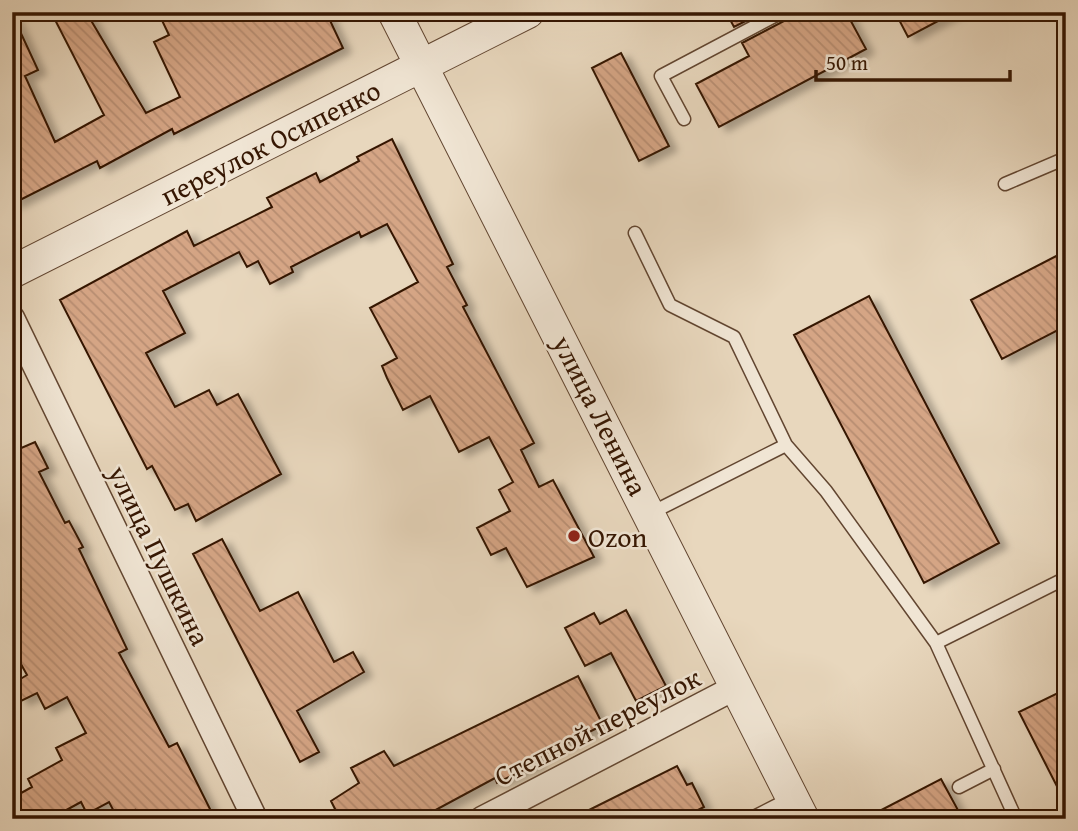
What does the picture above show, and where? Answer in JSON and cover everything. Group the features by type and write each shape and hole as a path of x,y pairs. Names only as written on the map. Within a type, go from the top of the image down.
{"street":[{"name":"улица Ленина","path":"394,12 651,513 798,808"},
{"name":"переулок Осипенко","path":"12,272 528,12"},
{"name":"улица Пушкина","path":"12,318 255,819"},
{"name":"Степной переулок","path":"482,819 738,686"}],"lane":[{"path":"684,119 661,76 782,12"},
{"path":"1005,184 1066,158"},
{"path":"635,233 670,305 734,337 786,445 826,491 936,643 1016,819"},
{"path":"651,513 786,445"},
{"path":"936,643 1066,578"},
{"path":"959,787 994,769"},
{"path":"750,819 798,808"}],"building":[{"path":"51,12 86,12 146,113 180,97 154,42 169,35 158,12 326,12 343,48 174,134 172,129 100,168 97,161 12,204 12,14 38,70 25,76 55,142 104,115"},
{"path":"726,12 763,12 734,27"},
{"path":"791,12 846,12 866,49 719,127 696,84 749,56 742,43 786,20"},
{"path":"895,12 955,12 908,37"},
{"path":"621,53 669,146 639,161 592,68"},
{"path":"392,139 453,264 447,267 467,305 463,307 534,443 521,450 539,487 553,480 594,557 527,587 506,548 491,555 477,528 510,511 499,490 513,482 489,437 459,452 430,396 403,410 382,366 397,358 370,308 418,282 387,224 361,237 359,232 291,267 293,272 270,284 258,261 247,267 239,252 163,291 185,333 146,353 175,407 209,390 217,405 238,394 281,474 196,521 188,504 175,510 152,466 147,469 60,300 187,231 194,246 272,207 267,198 316,173 320,182 359,161 357,157"},
{"path":"1066,251 1066,326 1002,359 971,300"},
{"path":"869,296 999,543 924,583 794,335"},
{"path":"35,442 48,468 39,472 65,523 69,521 83,547 79,549 127,649 119,653 169,747 177,743 215,819 139,819 135,810 118,819 109,802 87,814 81,802 50,819 24,819 12,798 32,787 28,779 62,760 56,748 86,733 67,697 45,709 37,693 21,701 12,684 27,675 12,648 12,452"},
{"path":"222,539 260,611 298,592 334,662 353,652 364,672 297,711 319,752 300,762 193,554"},
{"path":"626,610 666,686 636,701 611,653 585,666 565,628 594,613 600,624"},
{"path":"578,676 603,725 536,759 538,763 497,783 495,778 419,819 340,819 331,801 359,783 351,768 384,751 394,766"},
{"path":"1066,689 1066,804 1019,712"},
{"path":"677,766 687,785 692,783 704,807 680,819 571,819"},
{"path":"941,779 959,812 945,819 864,819"}],"place":[{"name":"Ozon","path":"574,536"}]}
